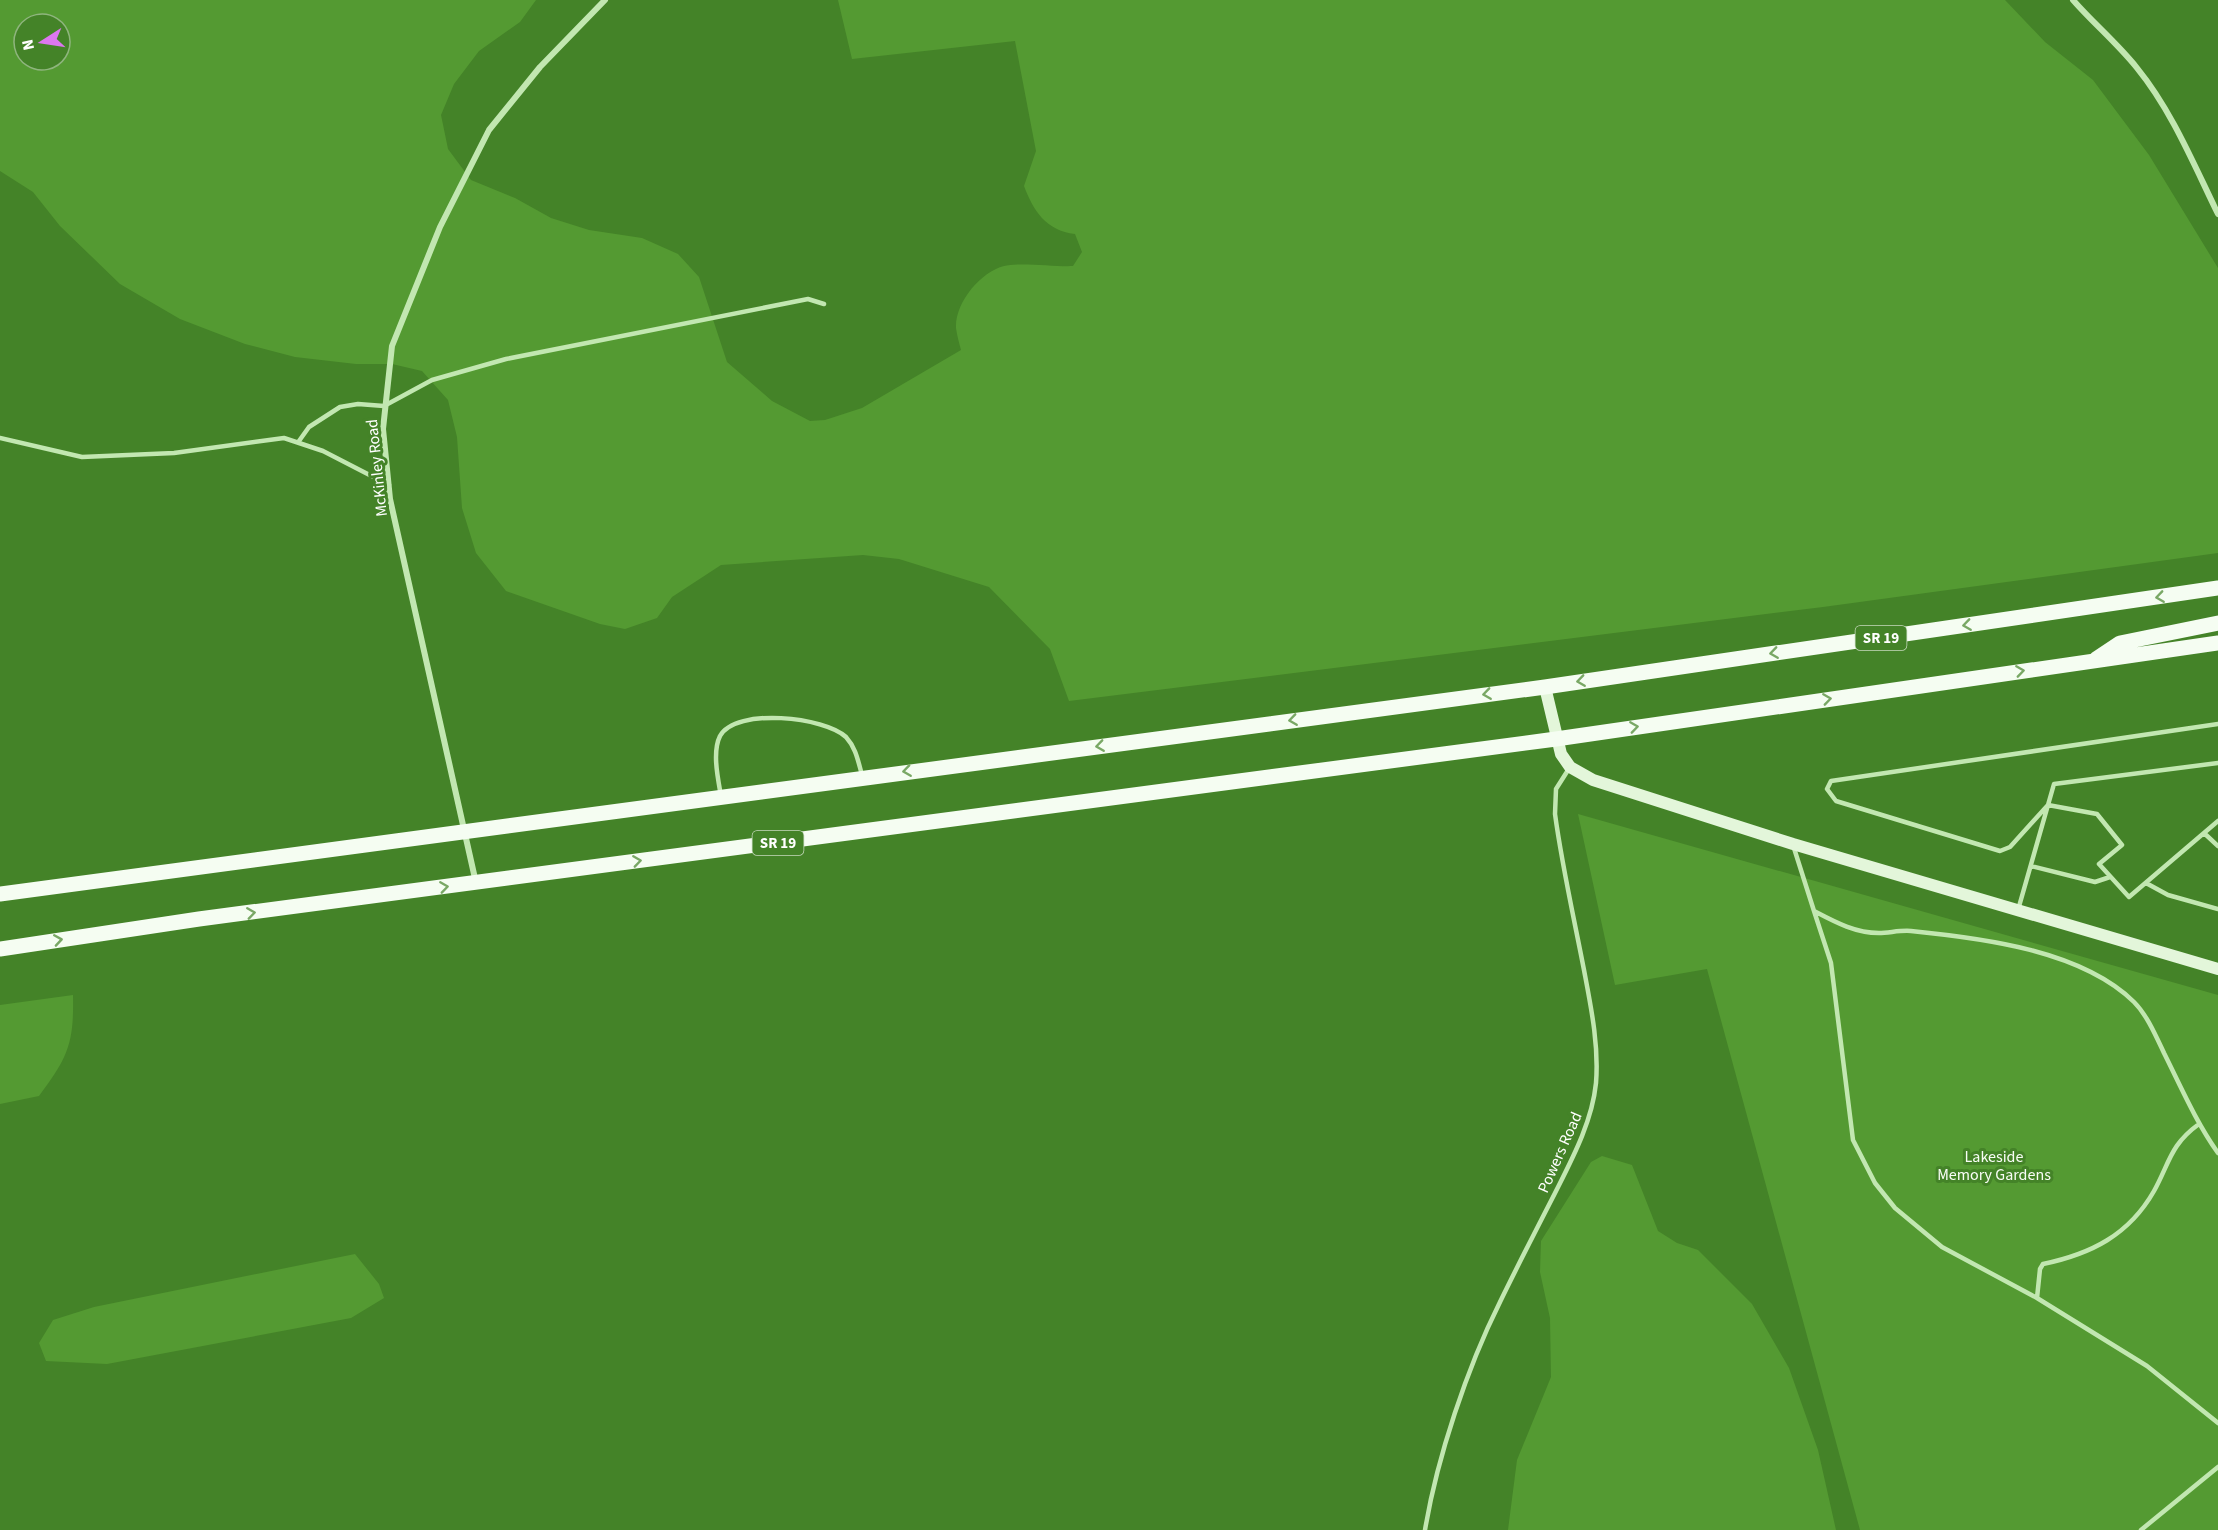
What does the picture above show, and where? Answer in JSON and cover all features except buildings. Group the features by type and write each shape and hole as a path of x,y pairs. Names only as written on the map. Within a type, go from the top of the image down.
{"main road":[{"name":"SR 19","path":"0,894 1545,687 2218,588"},
{"path":"2094,661 2118,643 2218,623"},
{"name":"SR 19","path":"0,949 1556,739 2218,643"}],"street":[{"name":"McKinley Road","path":"476,883 440,729 389,485 383,429 392,346 440,227 489,130 540,67 605,0"},
{"path":"2073,0 2137,67 2181,140 2218,214"},
{"path":"1545,687 1561,754 1570,767 1593,780 1793,844 2218,969"}],"lane":[{"path":"299,441 309,427 340,407 358,404 384,406 432,380 506,358 786,302 808,299 824,304"},
{"path":"0,438 82,457 174,453 284,438 299,441 389,485"},
{"path":"720,796 717,773 719,738 725,729 746,721 777,718 823,724 844,736 856,750 863,777"},
{"path":"2048,805 2010,847 2000,851 1836,801 1827,789 1831,781 2218,724"},
{"path":"2018,910 2054,784 2218,763"},
{"name":"Powers Road","path":"1425,1530 1431,1495 1445,1443 1474,1366 1498,1305 1578,1146 1591,1110 1596,1084 1597,1060 1593,1016 1555,814 1556,789 1570,767"},
{"path":"2048,805 2097,814 2122,845 2099,864 2129,897 2218,821"},
{"path":"2204,833 2218,846"},
{"path":"1793,844 1831,963 1853,1140 1875,1183 1895,1208 1942,1247 2037,1298 2147,1366 2218,1423"},
{"path":"2031,866 2095,882 2110,877"},
{"path":"2146,883 2168,895 2218,909"},
{"path":"1814,911 1857,930 1877,933 1907,931 1951,936 2057,957 2119,989 2136,1004 2151,1027 2199,1124 2218,1153"},
{"path":"2037,1298 2040,1269 2043,1264 2064,1259 2122,1232 2135,1220 2154,1191 2175,1146 2182,1137 2199,1124"},
{"path":"2141,1530 2218,1467"}],"green space":[{"path":"0,0 536,0 520,22 479,51 454,84 441,115 448,149 471,180 515,198 551,218 589,230 642,238 678,254 699,277 727,362 772,401 810,421 825,420 862,408 961,350 956,328 960,308 978,281 995,269 1011,265 1073,266 1082,252 1075,234 1056,229 1042,218 1024,186 1036,151 1015,41 852,59 838,0 2005,0 2045,42 2093,80 2149,155 2218,268 2218,553 1823,607 1069,701 1050,649 989,587 899,559 863,555 721,565 672,597 657,618 625,629 600,624 506,591 476,553 462,508 457,437 448,400 422,371 392,364 356,364 295,357 245,344 180,319 120,284 60,226 33,192 0,171"},
{"name":"Lakeside Memory Gardens","path":"1578,814 2218,995 2218,1530 1860,1530 1707,969 1615,985"},
{"path":"73,995 70,1038 57,1071 39,1096 0,1104 0,1005"},
{"path":"1602,1156 1632,1165 1658,1231 1677,1243 1698,1250 1752,1304 1789,1368 1818,1450 1836,1530 1508,1530 1517,1460 1551,1377 1550,1318 1540,1272 1541,1241 1591,1162"},
{"path":"355,1254 379,1284 384,1298 351,1318 107,1364 46,1361 39,1343 53,1320 94,1307"}]}
